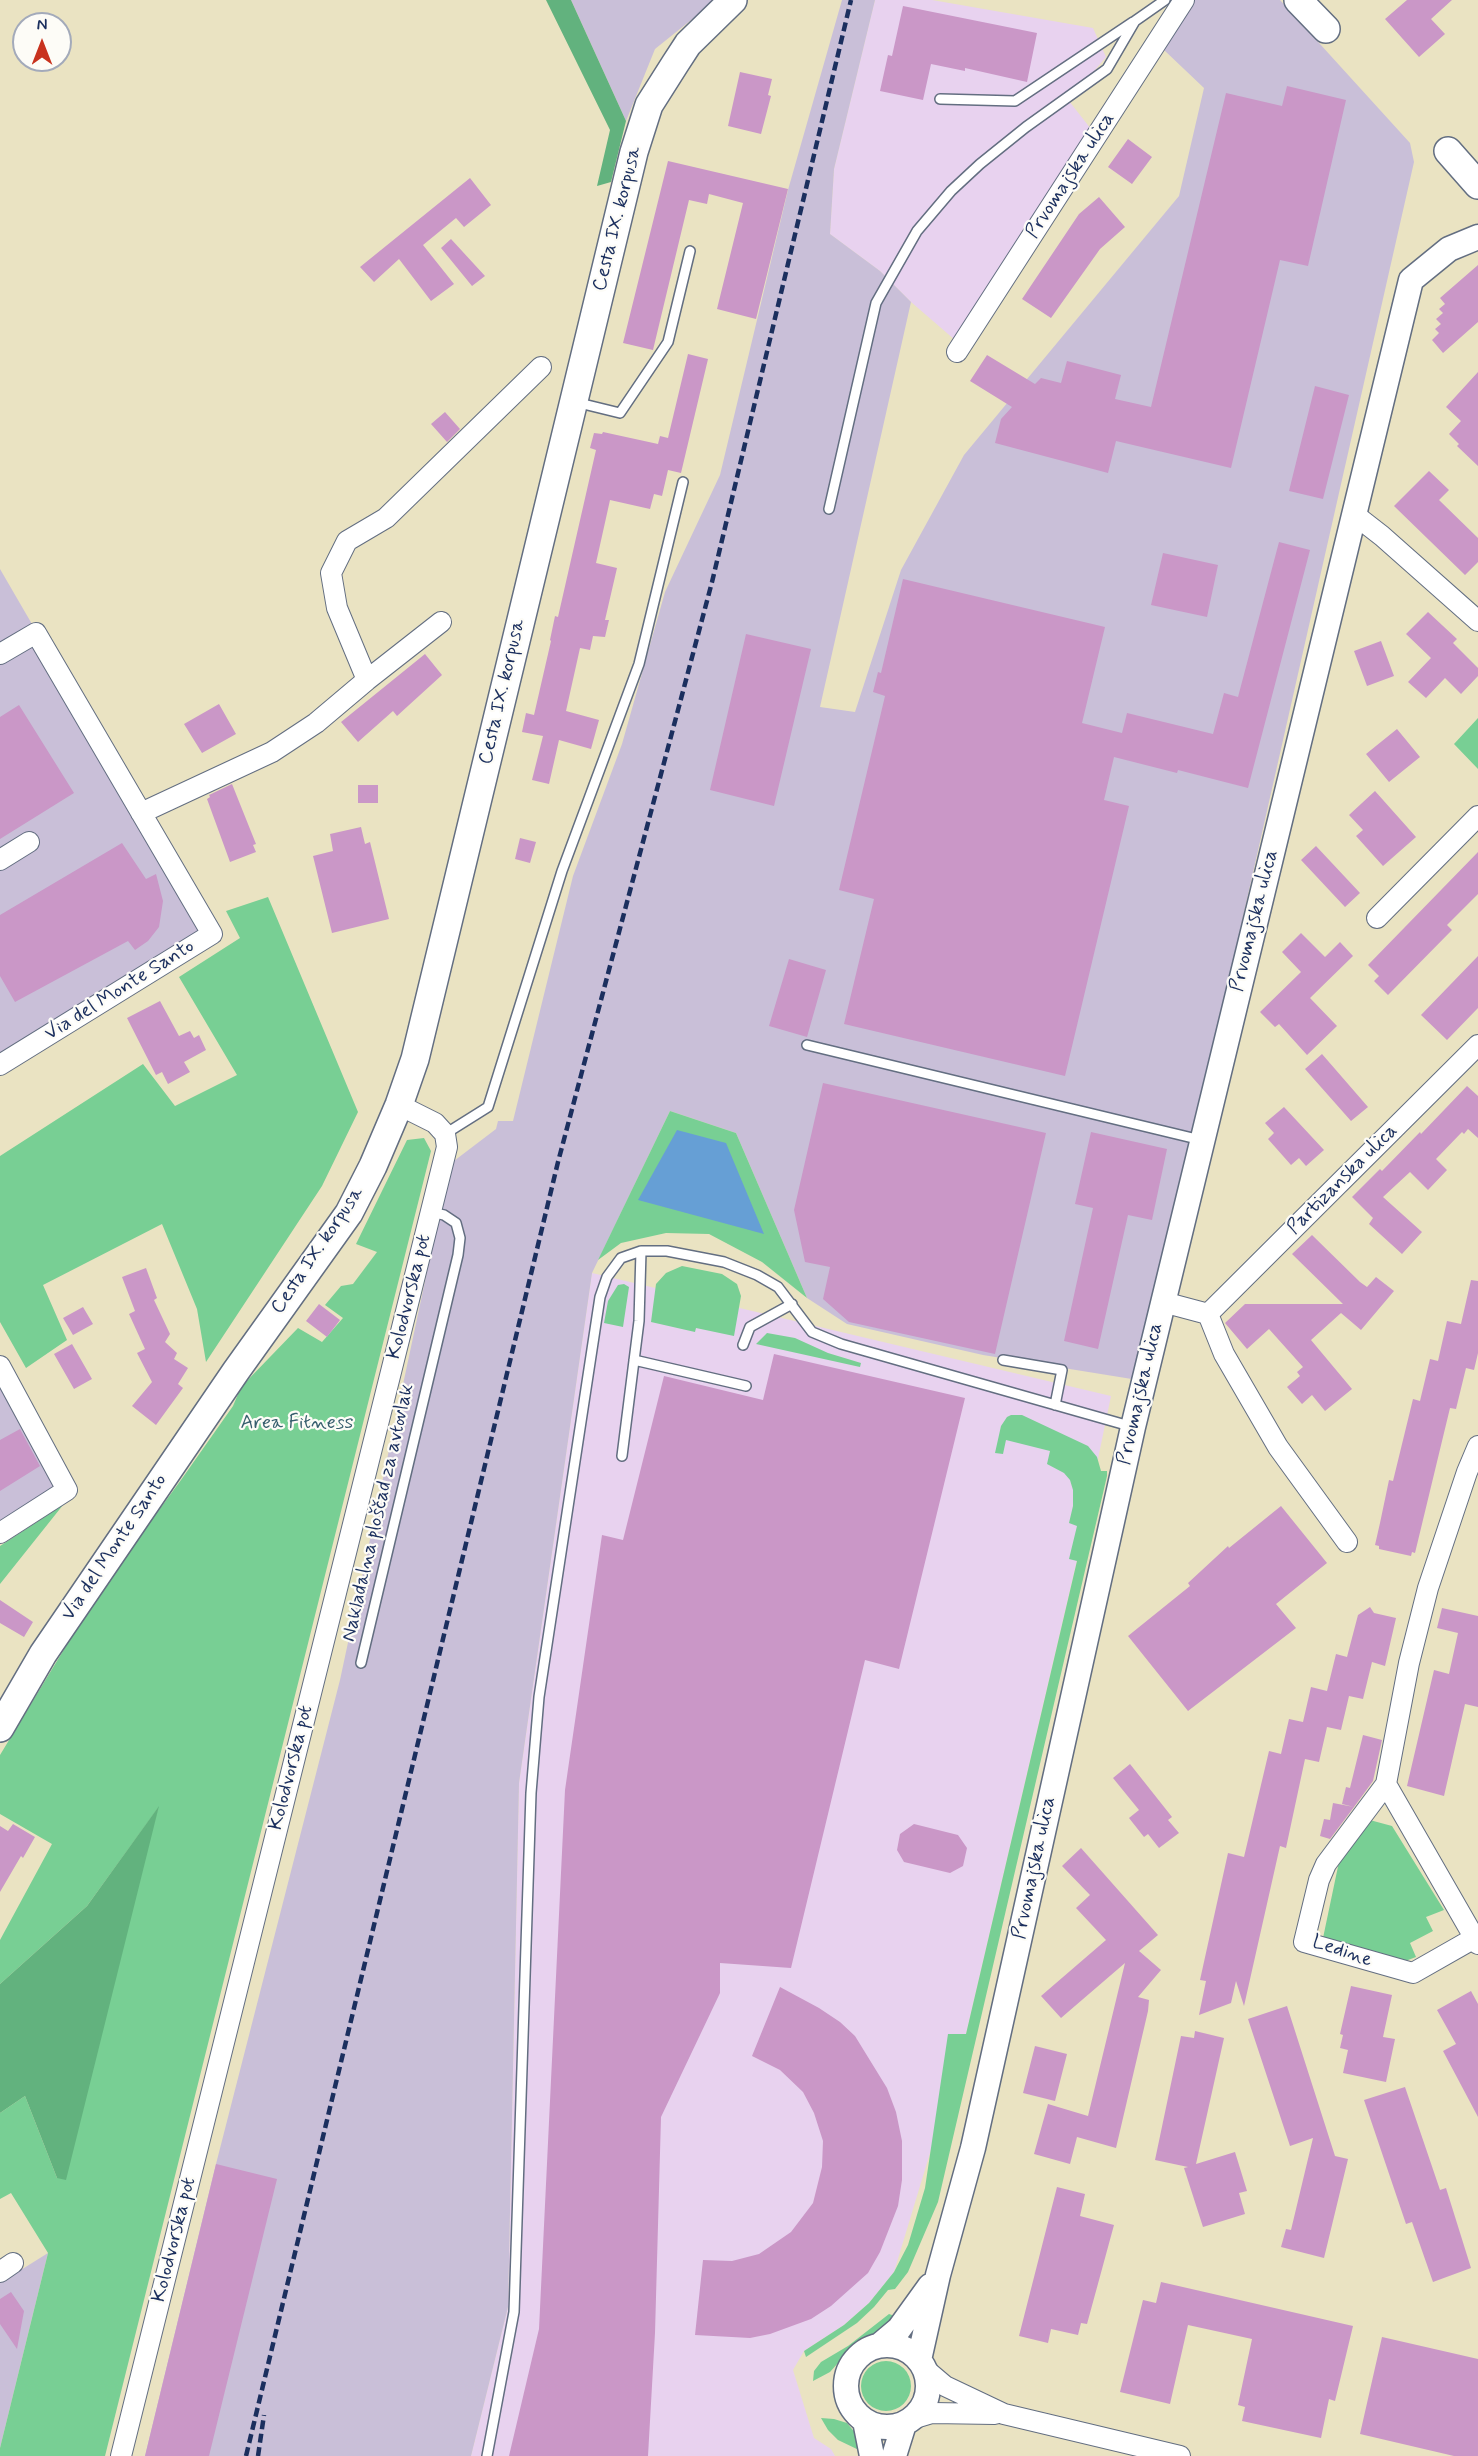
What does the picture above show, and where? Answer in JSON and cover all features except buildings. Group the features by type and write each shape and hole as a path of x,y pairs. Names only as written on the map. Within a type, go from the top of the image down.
{"main road":[{"name":"Cesta IX. korpusa","path":"236,1371 349,1213 373,1167 416,1059 634,152 649,105 688,44 733,0"},
{"path":"1298,0 1326,29"},
{"path":"1449,151 1478,185"},
{"name":"Via del Monte Santo","path":"0,1728 43,1654 236,1371"}],"street":[{"name":"Prvomajska ulica","path":"957,352 1184,0"},
{"name":"Prvomajska ulica","path":"894,2456 908,2421 922,2409 927,2396 928,2382 922,2364 938,2274 973,2148 1133,1427 1201,1140 1411,280 1449,249 1478,237"},
{"path":"367,680 337,608 332,573 347,541 386,518 541,367"},
{"path":"1355,515 1478,621"},
{"path":"141,813 272,752 316,723 441,622"},
{"name":"Via del Monte Santo","path":"0,654 36,633 212,934 0,1065"},
{"path":"1377,918 1478,816"},
{"path":"0,860 29,842"},
{"name":"Partizanska ulica","path":"1208,1314 1478,1045"},
{"path":"399,1105 435,1123 445,1134"},
{"name":"Kolodvorska pot","path":"121,2456 447,1147 445,1134"},
{"path":"1163,1302 1208,1314 1224,1354 1278,1447 1347,1542"},
{"path":"0,1366 67,1490 0,1533"},
{"name":"Ledine","path":"1386,1784 1477,1939 1413,1973 1304,1942 1319,1880 1326,1864 1386,1784 1409,1663 1428,1588 1478,1446"},
{"name":"Prvomajska ulica","path":"872,2456 865,2421 849,2404 845,2392 845,2380 849,2368 867,2349 880,2345 899,2329 938,2274"},
{"path":"880,2345 902,2347 945,2386 1004,2414 1180,2456"},
{"path":"865,2421 884,2427 932,2413 1004,2414"}],"lane":[{"path":"940,99 1015,101 1165,0"},
{"path":"829,509 876,303 917,231 951,191 980,164 1026,127 1107,69 1135,21"},
{"path":"573,402 620,413 668,342 690,251"},
{"path":"445,1134 488,1107 562,871 639,664 683,482"},
{"path":"807,1045 1201,1140"},
{"name":"Nakladalna ploščad za avtovlak","path":"361,1663 458,1255 460,1238 456,1223 444,1215 431,1212"},
{"path":"622,1456 639,1320 641,1251"},
{"path":"487,2456 514,2312 531,1793 539,1697 600,1297 607,1277 621,1258 641,1251 668,1251 724,1262 757,1275 778,1287 812,1332 841,1344 1133,1427"},
{"path":"743,1345 750,1327 792,1304"},
{"path":"634,1360 746,1386"},
{"path":"1003,1360 1062,1370 1055,1405"}],"shaded area":[{"path":"571,0 716,0 655,49 626,121"},
{"path":"842,0 875,0 834,169 830,234 880,271 911,302 820,707 855,712 901,570 964,455 1179,196 1204,88 1164,50 1195,0 1280,0 1410,143 1414,162 1138,1380 983,1355 847,1324 807,1298 736,1133 670,1111 592,1273 519,1783 508,2307 471,2456 145,2456 216,2164 340,1680 450,1164 496,1129 498,1121 513,1121 573,876 622,744 665,592 720,475 788,190"},
{"path":"875,0 932,0 1093,28 1106,57 1069,101 1091,129 955,340 911,302 880,271 830,234 834,169"},
{"path":"0,569 212,934 0,1065"},
{"path":"592,1273 1111,1396 1077,1560 966,2034 894,2272 869,2303 844,2325 804,2351 793,2370 814,2438 831,2449 835,2456 471,2456 508,2307 519,1783"},
{"path":"0,1366 67,1490 0,1533"},
{"path":"48,2253 0,2448 0,2283"}],"green space":[{"path":"546,0 571,0 626,121 611,182 597,186 610,130"},
{"path":"1478,718 1478,769 1454,744"},
{"path":"268,897 358,1112 322,1186 206,1362 197,1309 162,1224 43,1285 67,1340 26,1368 0,1322 0,1156 143,1064 175,1106 237,1075 179,977 240,938 226,911"},
{"path":"670,1111 736,1133 807,1298 762,1262 709,1234 666,1233 621,1243 598,1260"},
{"name":"Area Fitness","path":"424,1138 431,1151 105,2456 0,2456 0,2448 48,2253 11,2193 0,2199 0,2113 25,2096 57,2178 158,1808 87,1906 0,1984 0,1940 52,1844 0,1814 0,1755 100,1590 233,1406 241,1387 298,1328 322,1342 343,1318 325,1305 341,1286 353,1284 377,1252 356,1244 407,1140"},
{"path":"682,1266 722,1274 737,1284 741,1296 734,1336 696,1328 695,1332 651,1322 656,1284 666,1273"},
{"path":"624,1284 629,1287 623,1327 604,1323 608,1301 618,1285"},
{"path":"767,1333 795,1338 828,1353 861,1363 860,1367 756,1344"},
{"path":"1011,1415 1022,1415 1088,1446 1097,1457 1101,1471 1107,1471 1107,1476 938,2202 908,2272 895,2289 888,2290 857,2323 806,2357 804,2351 844,2325 869,2303 894,2272 908,2245 925,2188 948,2034 966,2034 1077,1561 1069,1559 1077,1526 1069,1523 1073,1506 1073,1490 1070,1480 1064,1473 1047,1464 1050,1451 1006,1440 1003,1454 995,1453 1001,1426"},
{"path":"63,1505 0,1584 0,1546"},
{"path":"159,1806 66,2180 57,2178 25,2096 0,2113 0,1984 87,1906"},
{"path":"1366,1819 1392,1826 1444,1910 1426,1917 1433,1931 1410,1943 1416,1957 1400,1963 1323,1938 1340,1857"},
{"path":"889,2314 898,2317 881,2332 854,2345 830,2372 813,2381 814,2371 821,2362 848,2346"},
{"path":"886,2361 895,2363 906,2372 911,2386 909,2395 900,2406 886,2411 877,2409 866,2400 861,2386 863,2377 872,2366"},
{"path":"821,2418 847,2423 857,2435 861,2451 838,2440"}],"water":[{"path":"677,1130 726,1143 764,1234 638,1200"}],"railway":[{"path":"246,2456 558,1162 712,582 851,0"},
{"path":"258,2456 264,2415"}]}
